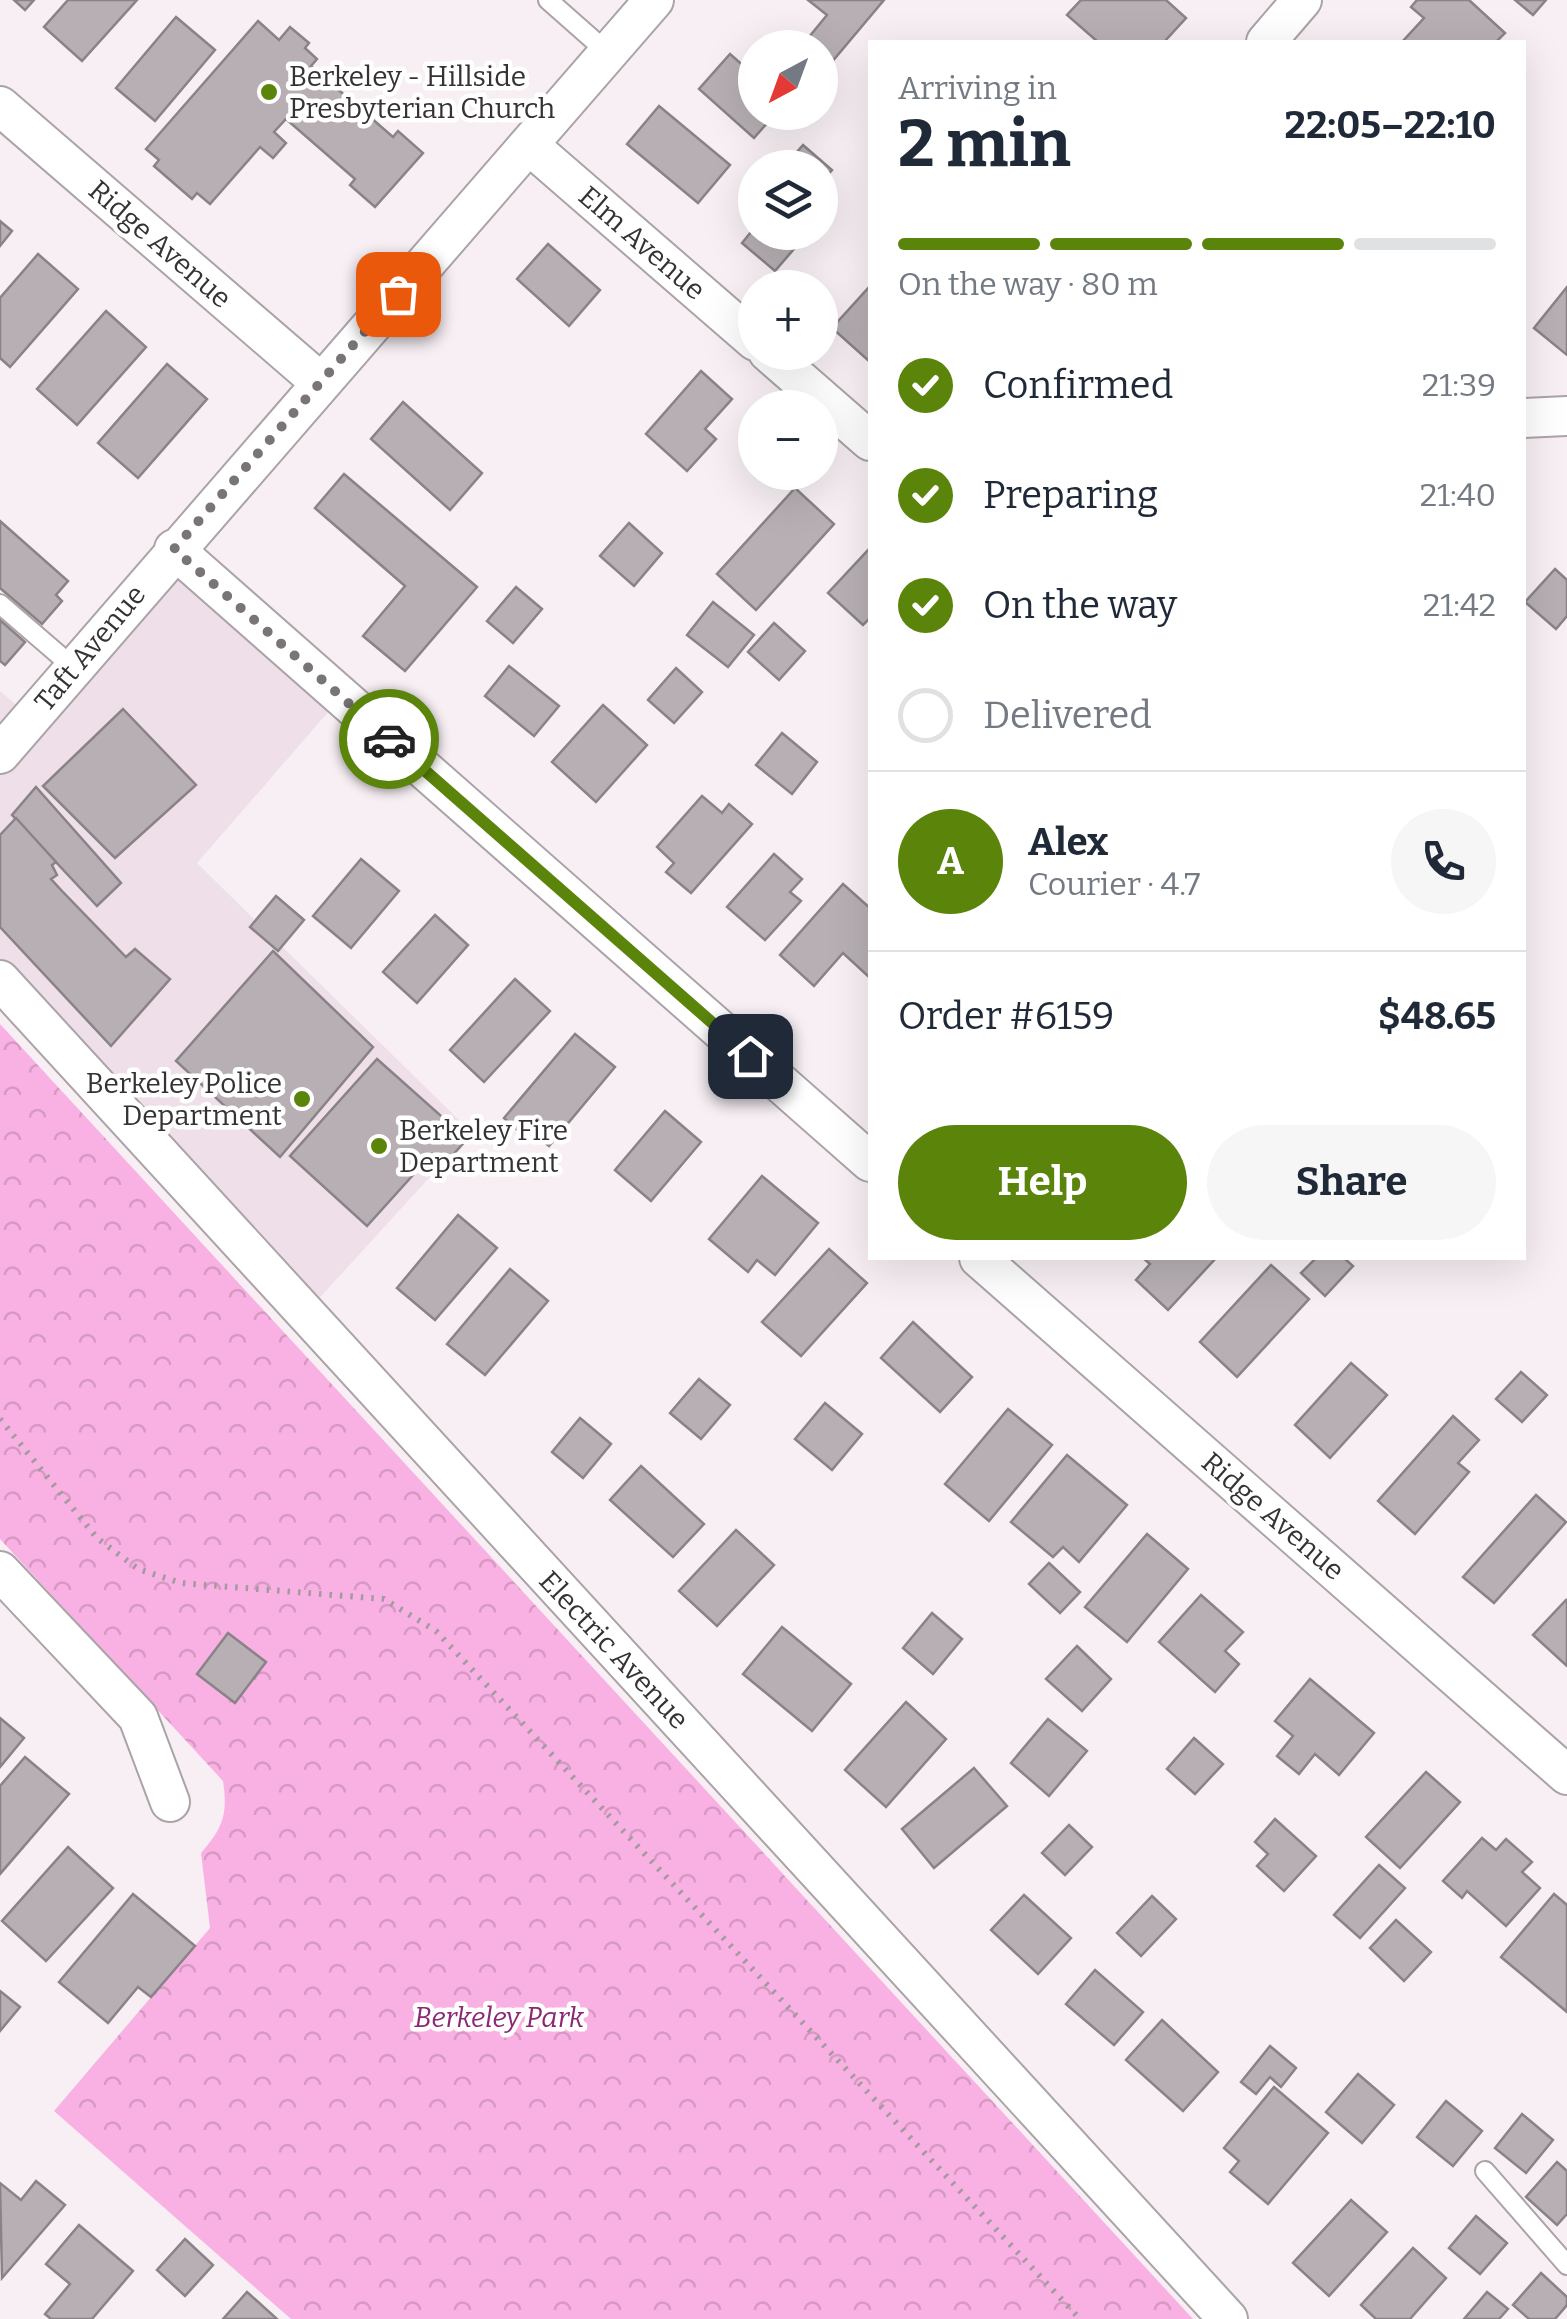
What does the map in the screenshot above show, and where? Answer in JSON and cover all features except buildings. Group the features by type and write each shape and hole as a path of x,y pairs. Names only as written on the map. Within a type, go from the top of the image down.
{"street":[{"name":"Taft Avenue","path":"0,754 654,0"},
{"path":"1268,40 1302,0"},
{"name":"Ridge Avenue","path":"0,106 320,382"},
{"name":"Elm Avenue","path":"529,145 738,326"},
{"path":"789,370 868,438"},
{"path":"1526,421 1567,416"},
{"path":"174,549 868,1160"},
{"name":"Electric Avenue","path":"0,980 1228,2319"},
{"name":"Ridge Avenue","path":"981,1260 1567,1775"},
{"path":"0,1571 138,1717 170,1802"}],"lane":[{"path":"548,0 608,53"},
{"path":"0,604 73,668"},
{"path":"1485,2171 1567,2266"}],"path":[{"path":"0,1420 98,1538 138,1569 180,1583 384,1599 436,1632 1080,2319"}],"shaded area":[{"path":"173,559 336,703 197,863 471,1132 312,1306 0,969 0,691 36,722"}],"green space":[{"name":"Berkeley Park","path":"0,1024 1193,2319 291,2319 54,2111 210,1928 201,1853 222,1820 224,1793 223,1781 0,1539"}],"way so far":[{"path":"389,739 174,549 398,294"}],"place":[{"name":"Berkeley - Hillside Presbyterian Church","path":"269,92"},
{"name":"Berkeley Police Department","path":"302,1099"},
{"name":"Berkeley Fire Department","path":"379,1146"}],"route":[{"path":"389,739 750,1056"}]}
